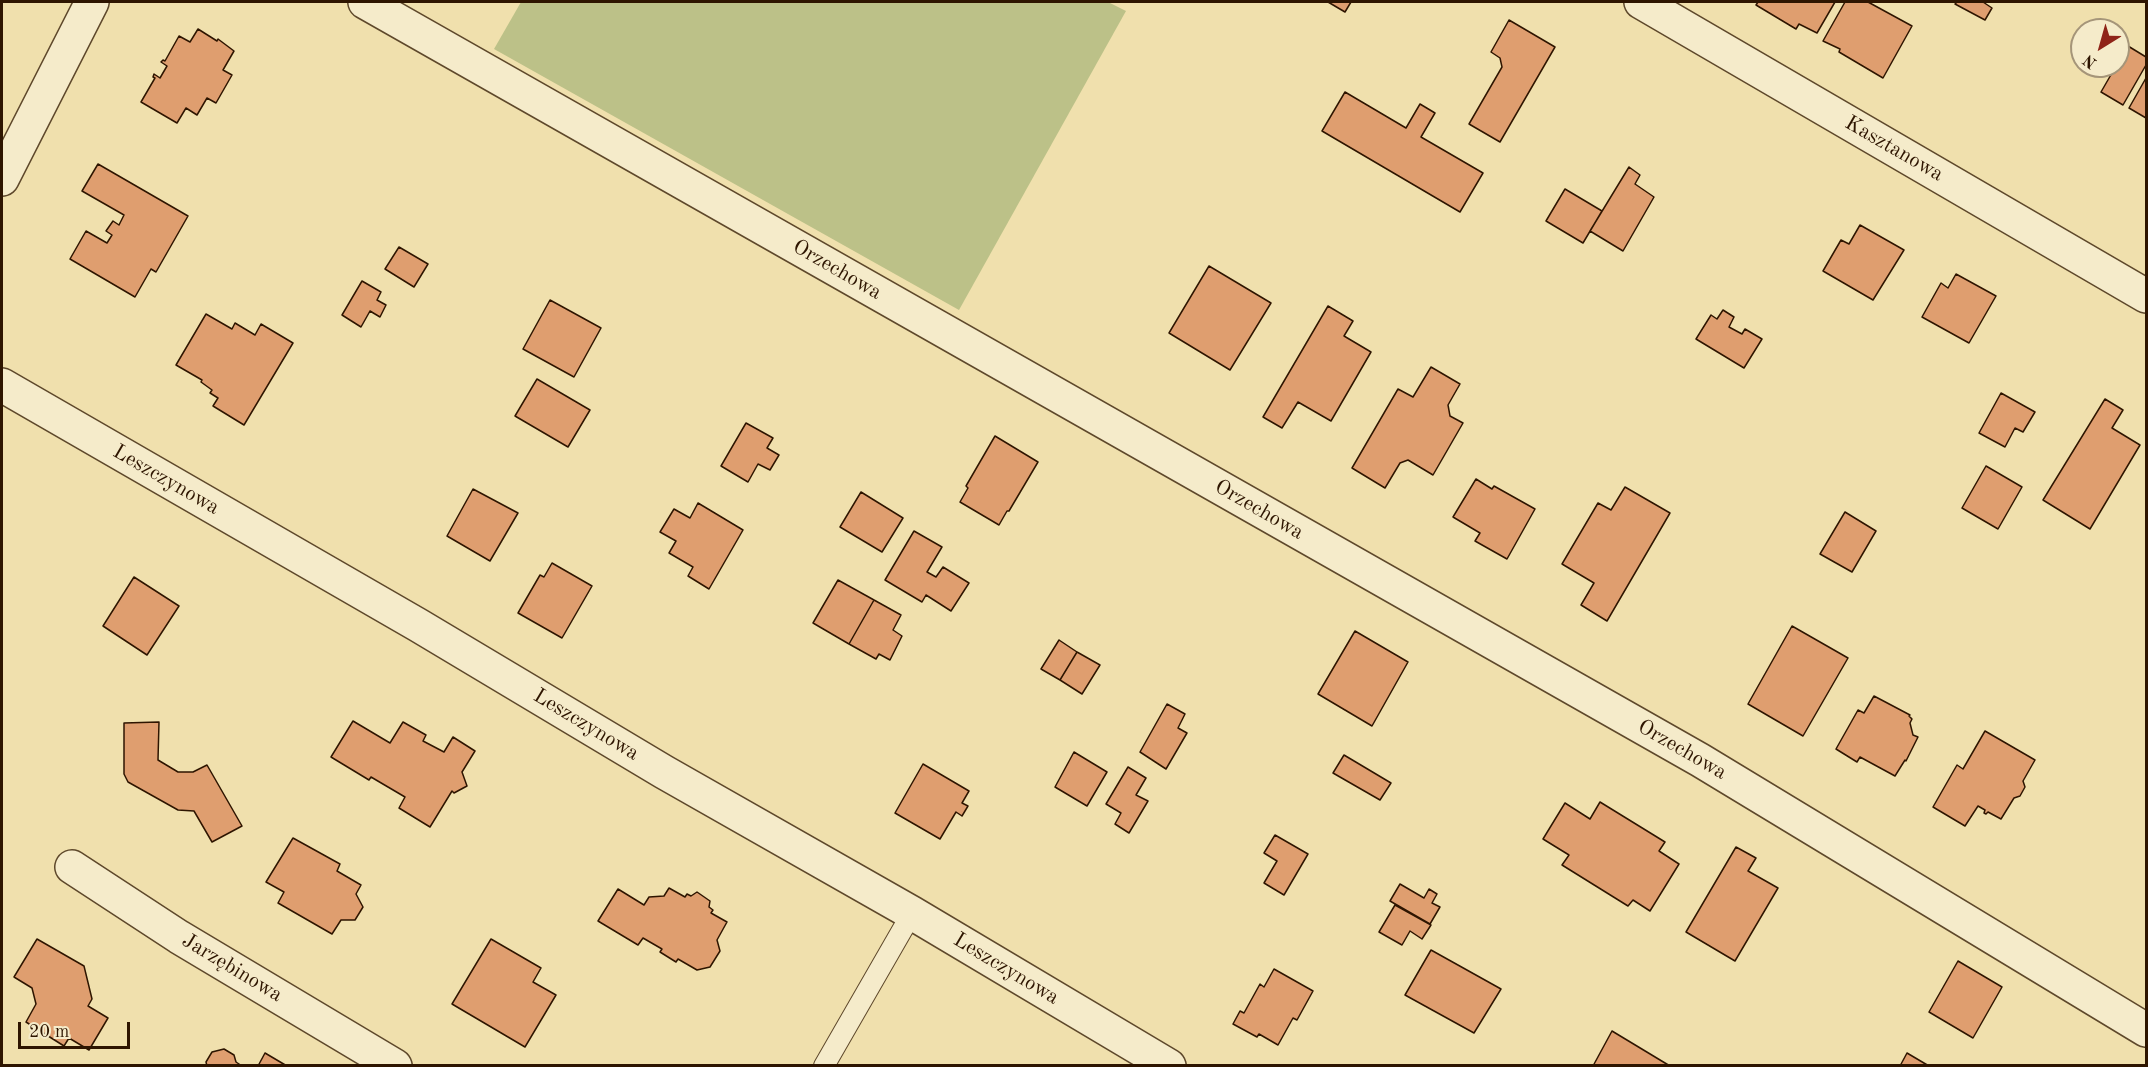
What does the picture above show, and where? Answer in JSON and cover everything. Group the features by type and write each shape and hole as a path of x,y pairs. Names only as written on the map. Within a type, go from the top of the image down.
{"street":[{"path":"2,179 92,2"},
{"name":"Orzechowa","path":"365,2 1700,760 2146,1030"},
{"name":"Kasztanowa","path":"1641,2 2146,296"},
{"name":"Leszczynowa","path":"2,385 418,625 664,772 1169,1065"},
{"name":"Jarzębinowa","path":"72,867 179,937 395,1065"}],"lane":[{"path":"824,1065 912,914"}],"green space":[{"path":"521,2 1108,2 1126,11 959,310 494,49"}],"building":[{"path":"1328,2 1351,2 1345,12"},
{"path":"1758,2 1835,2 1817,33 1799,24 1796,29 1756,5"},
{"path":"1845,2 1868,2 1912,26 1883,78 1839,52 1840,49 1823,41"},
{"path":"1957,2 1983,2 1992,8 1985,20 1955,4"},
{"path":"1509,20 1555,47 1500,142 1469,124 1502,67 1500,58 1491,52"},
{"path":"198,29 217,41 218,39 234,51 223,70 232,75 216,103 207,98 197,115 186,108 177,123 141,102 155,78 154,74 160,78 167,66 161,62 165,61 179,36 190,42"},
{"path":"2130,47 2146,57 2146,65 2123,105 2101,92 2109,78 2130,78"},
{"path":"2146,78 2146,118 2129,108"},
{"path":"1345,92 1406,128 1420,104 1435,113 1421,137 1483,173 1460,212 1322,131"},
{"path":"98,164 188,216 156,272 151,269 135,297 70,259 86,231 107,243 112,235 106,231 113,221 119,225 124,215 82,191"},
{"path":"1629,167 1640,175 1635,184 1654,197 1623,251 1590,231"},
{"path":"1565,189 1602,211 1583,243 1546,221"},
{"path":"1860,225 1904,250 1873,300 1823,271 1841,240 1849,244"},
{"path":"399,247 428,264 414,287 385,269"},
{"path":"1209,266 1271,303 1230,370 1169,333"},
{"path":"1956,274 1996,296 1969,343 1922,317 1941,283 1948,288"},
{"path":"362,281 381,292 377,300 386,305 380,317 370,311 361,327 342,315"},
{"path":"550,300 601,328 574,377 523,349"},
{"path":"1328,306 1353,321 1344,336 1371,352 1331,421 1298,402 1282,428 1263,417"},
{"path":"1723,310 1734,317 1729,327 1742,334 1745,329 1762,339 1744,368 1696,339 1711,315 1717,319"},
{"path":"206,314 232,329 235,323 255,335 261,324 293,343 244,425 213,406 218,398 210,393 212,390 201,382 202,380 176,365"},
{"path":"1431,367 1460,384 1448,405 1450,416 1463,423 1433,475 1408,460 1400,463 1385,488 1352,468 1398,389 1413,397"},
{"path":"537,379 590,410 568,447 515,416"},
{"path":"2001,393 2035,412 2023,432 2015,428 2005,447 1979,433"},
{"path":"2105,399 2123,410 2112,428 2140,445 2090,529 2043,500"},
{"path":"746,423 773,438 767,448 779,455 770,470 758,464 748,482 721,466"},
{"path":"995,436 1038,462 999,525 960,502 968,488 966,486"},
{"path":"1986,466 2022,487 1998,529 1962,508"},
{"path":"1476,479 1492,489 1494,486 1535,509 1507,559 1475,541 1480,533 1453,517"},
{"path":"1625,487 1670,513 1607,621 1581,605 1594,583 1562,564 1598,503 1611,510"},
{"path":"473,489 518,513 490,561 447,536"},
{"path":"861,492 903,518 882,552 840,527"},
{"path":"698,503 743,530 709,589 688,576 693,567 669,553 676,541 660,532 674,509 690,518"},
{"path":"1845,512 1876,531 1852,572 1820,554"},
{"path":"914,531 942,547 927,572 936,577 943,567 969,583 951,611 926,595 922,602 885,580"},
{"path":"552,563 592,586 562,638 518,613 540,575 544,577"},
{"path":"134,577 179,606 147,655 103,626"},
{"path":"838,580 874,600 849,644 813,623"},
{"path":"874,600 901,615 893,630 902,636 890,660 879,654 876,659 849,644"},
{"path":"1792,626 1848,658 1803,736 1748,704"},
{"path":"1355,631 1408,662 1372,726 1318,694"},
{"path":"1059,640 1077,652 1060,680 1041,669"},
{"path":"1077,652 1100,665 1082,694 1060,680"},
{"path":"1874,696 1910,715 1913,735 1918,737 1906,761 1895,776 1860,757 1857,762 1836,749 1858,710 1864,713"},
{"path":"1167,704 1185,714 1178,728 1187,733 1166,769 1140,752"},
{"path":"353,721 390,743 403,722 426,735 423,741 444,752 453,737 475,751 462,772 467,786 454,793 452,791 430,827 399,808 405,797 371,777 369,780 331,757"},
{"path":"159,722 158,760 178,772 193,772 207,765 242,826 212,842 194,811 178,810 128,782 124,774 124,723"},
{"path":"1985,731 2035,760 2023,781 2025,787 2020,796 2014,798 2001,819 1988,812 1984,813 1985,810 1978,806 1965,826 1933,807 1957,765 1963,769"},
{"path":"1074,752 1107,772 1087,806 1055,787"},
{"path":"1344,755 1391,783 1380,800 1333,773"},
{"path":"923,764 969,791 962,803 968,806 962,816 956,812 940,839 895,813"},
{"path":"1128,767 1146,778 1136,795 1148,801 1129,833 1115,824 1121,813 1106,804"},
{"path":"1600,802 1665,842 1659,851 1679,864 1650,911 1633,900 1628,906 1562,865 1569,855 1543,839 1565,803 1590,819"},
{"path":"1275,835 1308,854 1284,895 1264,883 1277,861 1264,853"},
{"path":"293,838 340,864 337,871 361,885 356,894 363,907 355,920 341,920 332,934 278,903 284,892 266,882"},
{"path":"1736,847 1756,858 1748,871 1778,888 1735,961 1686,932"},
{"path":"1400,884 1424,898 1429,889 1437,894 1432,903 1440,907 1430,924 1390,901"},
{"path":"669,888 685,897 687,894 691,896 697,892 710,901 709,907 713,910 711,913 727,922 717,940 720,951 710,967 697,970 678,959 676,962 660,952 662,949 643,938 638,945 598,921 618,889 644,905 649,897 664,896"},
{"path":"1395,905 1431,925 1422,939 1410,931 1402,945 1379,932"},
{"path":"37,939 84,966 92,999 88,1006 108,1018 89,1050 69,1038 64,1046 26,1022 36,1004 32,988 14,977"},
{"path":"491,939 541,968 533,982 556,995 525,1047 452,1004"},
{"path":"1431,950 1501,989 1474,1033 1405,995"},
{"path":"1958,961 2002,987 1973,1038 1929,1012"},
{"path":"1274,969 1313,991 1297,1020 1293,1018 1278,1045 1259,1034 1257,1037 1233,1024 1240,1011 1244,1013 1260,984 1264,987"},
{"path":"1612,1031 1670,1066 1593,1066"},
{"path":"224,1049 234,1055 236,1062 242,1066 207,1066 206,1062 212,1052"},
{"path":"265,1053 287,1066 258,1066"},
{"path":"1907,1053 1929,1066 1900,1066"}]}
